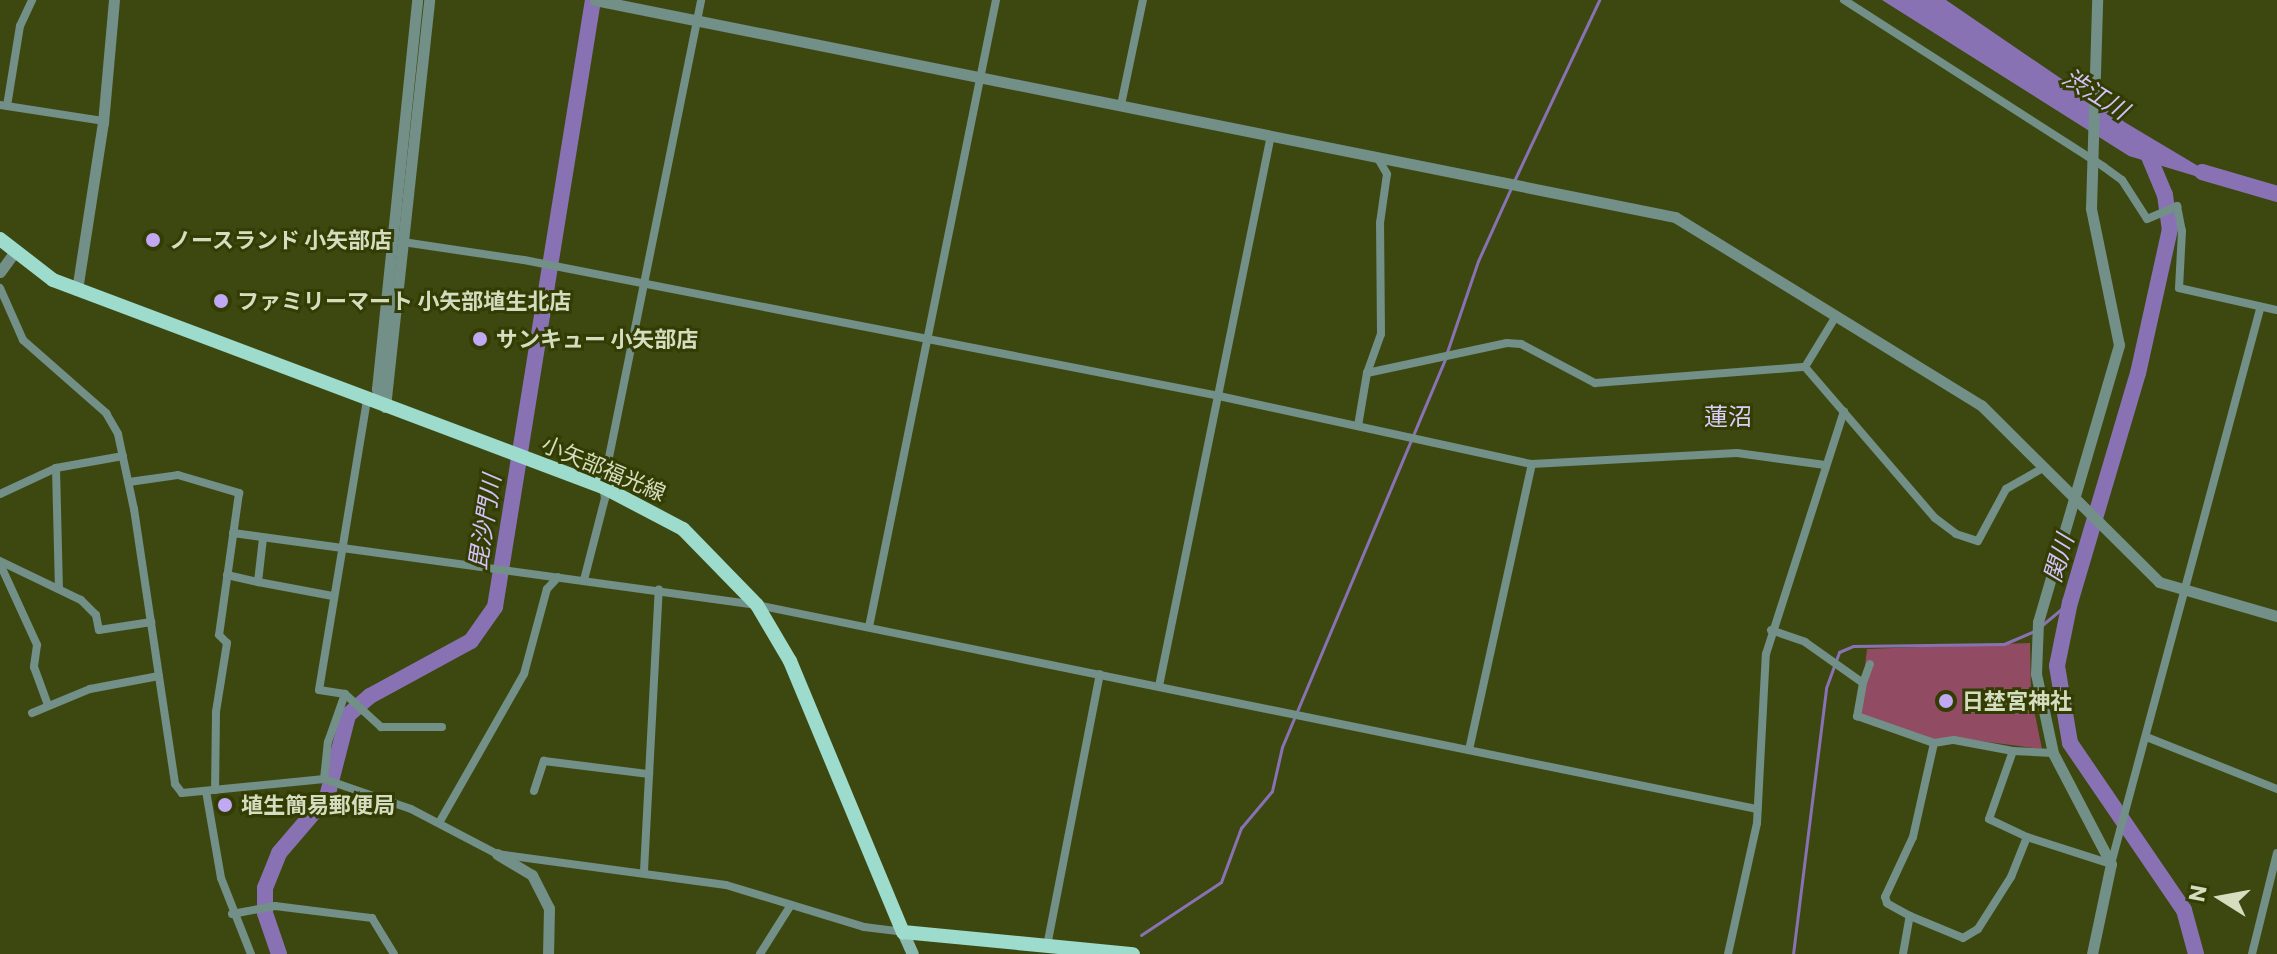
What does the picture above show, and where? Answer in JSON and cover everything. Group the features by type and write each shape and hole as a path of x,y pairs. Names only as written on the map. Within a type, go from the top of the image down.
{"main road":[{"name":"小矢部福光線","path":"0,239 13,254 77,290 603,487 683,529 757,605 790,661 903,932"},
{"path":"913,954 903,932 1133,954"}],"street":[{"path":"32,0 20,26 4,106 103,121"},
{"path":"77,290 103,121 114,0"},
{"path":"385,407 377,389 417,0"},
{"path":"385,407 429,0"},
{"path":"595,0 1675,217 1972,399 2105,533 2159,582 2187,593 2277,616"},
{"path":"584,580 605,498 603,487 701,0"},
{"path":"869,627 996,0"},
{"path":"1121,105 1143,0"},
{"path":"1844,0 2094,157 2122,180 2147,219 2177,206 2182,231 2179,288 2260,309 2277,310"},
{"path":"2097,0 2091,208 2119,345 2038,622 2036,674 2053,753 2111,864"},
{"path":"1159,686 1271,135"},
{"path":"1358,426 1367,373 1381,334 1380,223 1387,174 1377,157"},
{"path":"403,242 1219,396 1532,464 1737,453 1825,465"},
{"path":"0,272 13,254"},
{"path":"0,288 23,340 106,413 123,456 175,784 182,793 324,779 439,823 532,875 543,895 550,921 548,954"},
{"path":"2092,954 2111,864 2149,738 2235,388 2260,309"},
{"path":"1805,367 1836,316"},
{"path":"1367,373 1507,343 1521,344 1595,383 1805,367"},
{"path":"1805,367 1935,518 1956,534 1978,541 2006,489 2043,468"},
{"path":"367,401 319,690 345,694 381,727 442,727"},
{"path":"1728,954 1757,809 1771,630 1844,411"},
{"path":"0,494 56,468 123,456"},
{"path":"1469,750 1532,464"},
{"path":"56,468 59,588"},
{"path":"129,482 178,475 239,493 219,635 227,643 210,790 232,914 251,954"},
{"path":"233,533 659,589 757,605 1757,809"},
{"path":"258,582 263,538"},
{"path":"0,562 59,588 92,608 99,630 151,622"},
{"path":"0,562 37,645 34,667 48,705"},
{"path":"227,575 333,596"},
{"path":"439,823 524,674 547,589 558,577"},
{"path":"644,871 659,589"},
{"path":"1771,630 1805,642 1863,683"},
{"path":"1870,664 1857,716 1934,743 1954,740 2013,751 2053,753"},
{"path":"1047,946 1100,674"},
{"path":"32,713 90,689 159,676"},
{"path":"324,779 328,742 345,694"},
{"path":"2149,738 2277,789"},
{"path":"1934,743 1913,837 1885,897 1910,916 1970,938 2011,877 2027,837"},
{"path":"2013,751 1989,819 2027,837 2111,864"},
{"path":"534,791 544,761 649,774"},
{"path":"2252,954 2277,853"},
{"path":"497,854 644,871 726,885 864,927 903,932"},
{"path":"760,954 791,905"},
{"path":"232,914 275,906 372,918 394,954"},
{"path":"1903,954 1910,916"}],"shaded area":[{"path":"1882,0 1946,0 2126,123 2235,188 2129,156"},
{"path":"2030,643 2031,695 2042,749 1957,738 1936,743 1859,716 1867,649"}],"waterway":[{"name":"毘沙門川","path":"279,954 265,913 265,888 279,853 327,797 348,715 370,696 471,641 495,607 593,0"},
{"path":"1514,181 1599,0"},
{"name":"関川","path":"2147,152 2165,195 2170,229 2138,373 2070,602 2057,666 2070,743 2184,910 2196,954"},
{"name":"渋江川","path":"2202,172 2277,194"},
{"path":"1447,352 1478,261 1511,188"},
{"path":"1141,935 1221,882 1241,828 1272,791 1282,747 1445,359"},
{"path":"2041,626 2070,602"},
{"path":"1793,954 1826,688 1839,652 1853,646 2004,644 2035,631"}],"place":[{"name":"ノースランド 小矢部店","path":"153,240"},
{"name":"ファミリーマート 小矢部埴生北店","path":"221,301"},
{"name":"サンキュー 小矢部店","path":"480,339"},
{"name":"日埜宮神社","path":"1946,701"},
{"name":"埴生簡易郵便局","path":"225,805"}],"district":[{"name":"蓮沼","path":"1728,416"}]}
